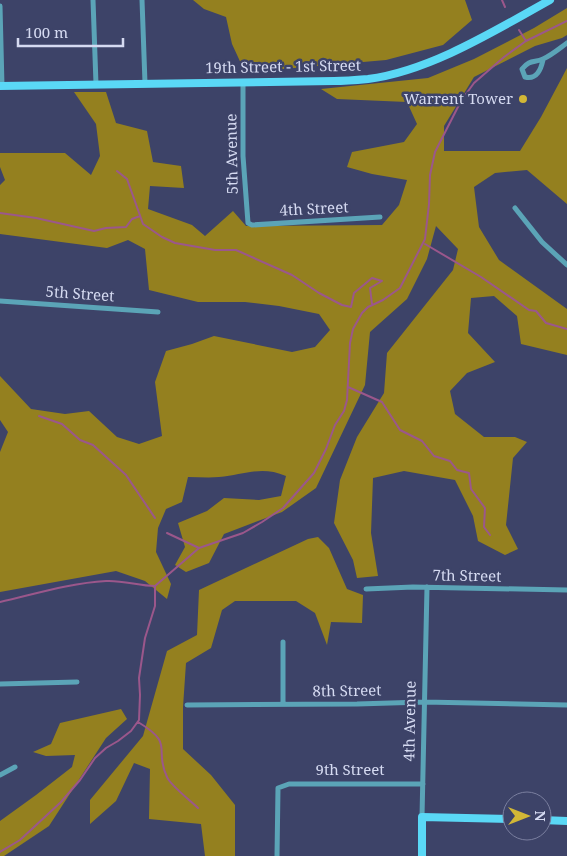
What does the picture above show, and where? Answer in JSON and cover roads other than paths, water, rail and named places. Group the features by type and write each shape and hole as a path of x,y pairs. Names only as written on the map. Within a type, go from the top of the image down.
{"main road":[{"name":"19th Street - 1st Street","path":"1,86 368,79 423,64 461,48 550,0"},
{"path":"422,817 502,819"},
{"name":"4th Avenue","path":"422,817 422,856"},
{"path":"552,820 567,821"}],"street":[{"path":"93,0 96,84"},
{"path":"142,0 145,83"},
{"path":"0,6 1,86"},
{"path":"543,60 567,43"},
{"name":"5th Avenue","path":"243,82 245,200 246,220 249,224"},
{"path":"515,208 542,242 567,265"},
{"name":"4th Street","path":"249,224 380,217"},
{"name":"5th Street","path":"0,301 158,312"},
{"name":"7th Street","path":"366,589 427,587 567,590"},
{"name":"4th Avenue","path":"422,817 427,587"},
{"path":"283,642 283,704"},
{"path":"0,684 77,682"},
{"name":"8th Street","path":"187,704 424,702 567,705"},
{"path":"0,775 15,767"},
{"name":"9th Street","path":"277,856 278,788 290,784 423,784"}],"waterway":[{"path":"502,0 505,7"},
{"path":"0,602 53,589 93,582 112,581 155,586 199,548 243,533 283,508 314,473 335,425 344,411 347,400 350,343 353,329 362,313 368,307 383,300 400,288 425,239 430,175 435,152 461,101 474,83 504,57 526,41 567,21"},
{"path":"519,30 526,41"},
{"path":"117,171 127,179 143,224 162,237 175,243 215,250 236,250 292,275 319,293 342,305 351,307 354,293 372,278 382,281 370,288 372,304"},
{"path":"0,213 36,218 94,231 126,227 132,219 140,216"},
{"path":"425,244 481,277 529,310 536,311 546,323 567,329"},
{"path":"348,387 382,402 400,430 422,441 434,456 450,461 457,470 469,473 471,489 485,508 484,527 490,535"},
{"path":"39,416 62,424 80,440 93,445 126,475 155,518"},
{"path":"167,533 199,548"},
{"path":"0,852 20,840 61,802 80,780 95,758 131,731 139,720 139,678 145,638 155,606 155,586"},
{"path":"138,722 157,736 162,747 163,767 169,780 198,808"}],"place":[{"name":"Warrent Tower","path":"523,99"}]}
